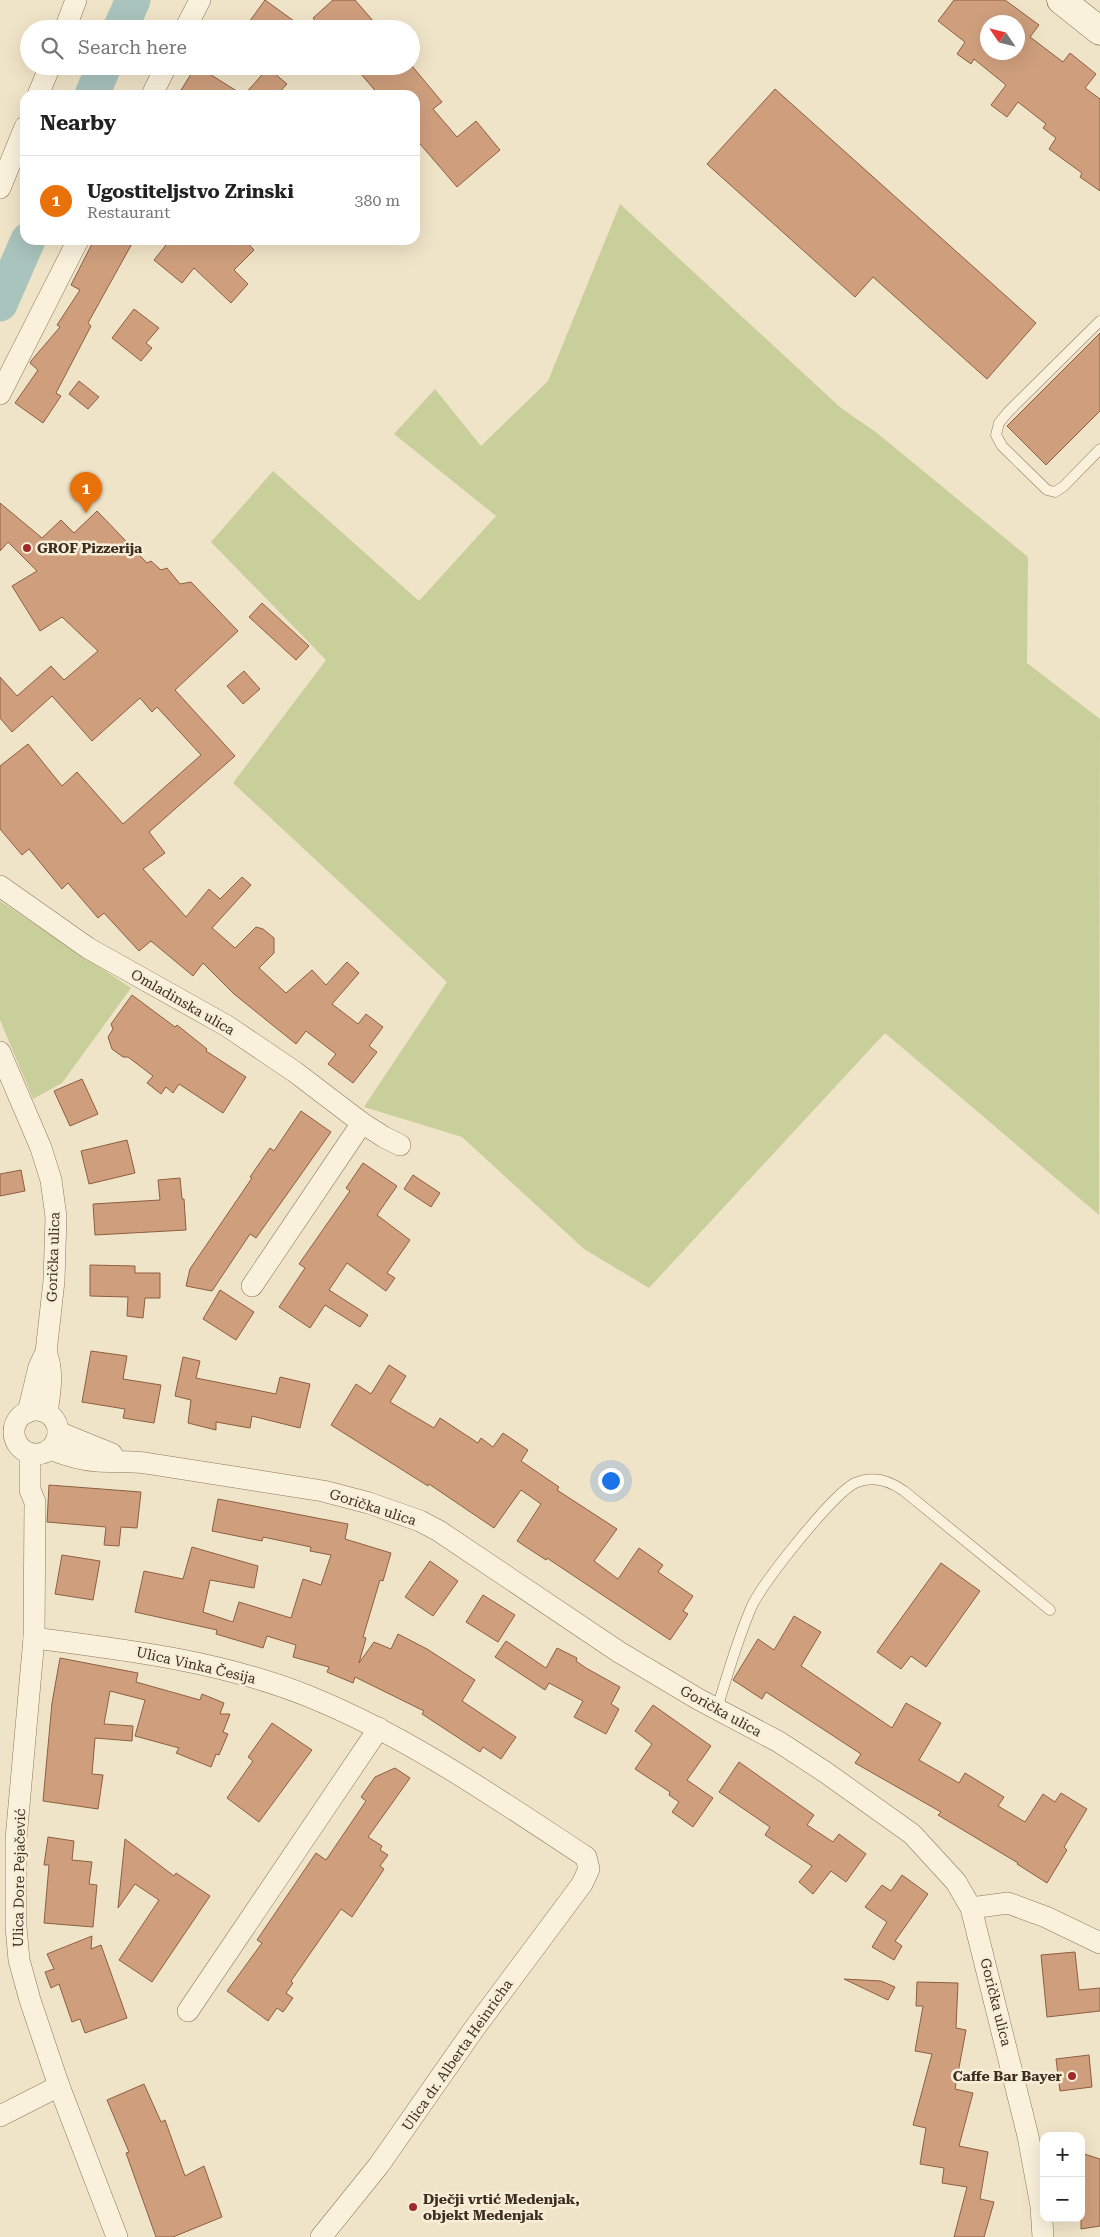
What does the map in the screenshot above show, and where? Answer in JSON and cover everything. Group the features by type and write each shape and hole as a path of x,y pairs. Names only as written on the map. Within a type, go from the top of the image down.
{"main road":[{"path":"1061,0 1100,31"}],"street":[{"path":"68,20 76,0"},
{"path":"190,20 200,0"},
{"path":"40,90 46,75"},
{"path":"154,90 162,75"},
{"path":"0,188 20,139"},
{"path":"0,394 75,245"},
{"name":"Omladinska ulica","path":"0,886 88,948 227,1026 295,1072 362,1123 384,1138 400,1145"},
{"name":"Gorička ulica","path":"0,1052 41,1148 51,1180 56,1217 54,1281 46,1352 38,1367 37,1412"},
{"path":"252,1286 362,1123"},
{"path":"37,1412 55,1421 27,1444 18,1419 37,1412"},
{"name":"Gorička ulica","path":"27,1444 323,1490 420,1521 465,1547 619,1652 717,1709 779,1742 912,1834 956,1882 972,1908 1028,2136 1041,2206 1043,2237"},
{"name":"Ulica Dore Pejačević","path":"27,1444 42,1489 35,1502 34,1638 8,1839 18,1960 60,2086 117,2237"},
{"name":"Ulica Vinka Česija","path":"34,1638 123,1649 217,1667 306,1695 379,1728 491,1795 586,1857 589,1869"},
{"path":"188,2011 379,1728"},
{"name":"Ulica dr. Alberta Heinricha","path":"321,2237 379,2164 474,2029 582,1884 589,1869"},
{"path":"972,1908 1008,1903 1046,1917 1100,1943"},
{"path":"0,2116 60,2086"}],"lane":[{"path":"1100,321 1008,412 998,423 996,435 1002,446 1046,490 1055,492 1064,486 1100,449"},
{"path":"717,1709 751,1607 761,1589 816,1520 838,1497 854,1484 867,1480 891,1482 904,1491 1050,1610"}],"green space":[{"path":"620,204 841,408 877,433 1028,557 1027,663 1100,719 1099,1215 885,1033 649,1288 584,1249 462,1137 364,1107 447,982 233,783 326,660 211,542 273,471 419,601 496,516 394,434 435,389 481,446 548,381"},
{"path":"0,901 131,988 62,1083 33,1099 0,1020"}],"building":[{"path":"265,0 293,20 251,20"},
{"path":"333,0 355,0 372,20 315,20 313,18"},
{"path":"954,0 1005,0 1039,25 1030,37 1063,62 1070,53 1096,74 1085,88 1100,99 1100,191 1080,177 1082,173 1049,149 1056,138 1043,128 1046,124 1018,102 1007,117 991,105 1006,85 974,59 971,64 957,54 965,42 938,21"},
{"path":"190,75 211,75 235,90 181,90"},
{"path":"262,75 276,75 287,84 282,90 248,90"},
{"path":"362,75 420,75 442,102 433,109 457,137 476,121 500,150 457,187 420,144 420,90 375,90"},
{"path":"775,89 1036,323 987,379 873,277 855,297 707,164"},
{"path":"91,245 131,245 88,323 91,326 56,393 61,396 43,423 15,403 38,370 30,363 31,361 60,327 57,325 80,290 71,285"},
{"path":"166,245 250,245 254,250 234,270 248,284 231,303 194,268 182,283 154,260"},
{"path":"134,309 159,328 146,343 152,348 141,361 112,338"},
{"path":"1100,333 1100,411 1046,465 1007,426"},
{"path":"79,381 99,397 88,409 69,394"},
{"path":"0,503 42,538 61,520 74,533 97,511 147,563 151,561 161,570 167,568 180,584 191,582 238,631 175,690 235,756 149,832 165,853 143,869 186,917 209,889 220,899 242,877 251,885 212,928 235,948 256,927 263,929 274,938 274,953 259,968 286,993 312,970 326,985 347,962 359,973 332,1004 358,1024 366,1014 383,1027 369,1046 377,1052 353,1083 328,1064 336,1054 306,1031 296,1044 234,994 203,963 193,976 151,941 139,951 104,913 98,918 68,883 62,889 29,849 22,855 0,829 0,766 28,744 62,786 77,772 123,824 201,755 157,707 152,712 140,698 92,741 52,696 12,732 0,718 0,677 17,696 51,666 64,680 98,651 62,617 40,631 12,586 37,571 8,542 0,551"},
{"path":"262,603 309,646 296,660 249,617"},
{"path":"244,671 260,689 243,704 227,686"},
{"path":"132,995 175,1027 177,1025 207,1049 206,1051 246,1077 223,1113 179,1084 173,1093 166,1087 161,1094 147,1083 153,1076 128,1057 123,1057 112,1049 108,1037 113,1029 111,1024"},
{"path":"82,1079 98,1114 70,1126 54,1091"},
{"path":"301,1111 331,1132 256,1238 250,1234 212,1291 186,1286 190,1269 252,1178 250,1177 270,1148 274,1151"},
{"path":"127,1140 135,1173 89,1184 81,1151"},
{"path":"363,1163 397,1186 377,1215 410,1240 387,1273 395,1278 386,1291 347,1263 329,1290 368,1315 360,1327 325,1305 310,1328 279,1307 305,1268 299,1264 350,1191 346,1188"},
{"path":"21,1170 25,1191 0,1196 0,1174"},
{"path":"413,1175 440,1193 431,1207 404,1189"},
{"path":"180,1178 182,1199 184,1199 186,1230 95,1235 93,1204 160,1200 158,1180"},
{"path":"90,1265 135,1266 135,1273 160,1273 160,1298 145,1298 143,1318 127,1316 128,1297 90,1296"},
{"path":"220,1290 254,1312 236,1340 203,1319"},
{"path":"91,1351 127,1356 123,1379 161,1385 154,1423 123,1418 125,1409 82,1402"},
{"path":"183,1357 200,1361 196,1378 276,1394 280,1377 310,1384 300,1428 252,1416 250,1428 216,1422 216,1430 188,1423 191,1400 175,1396"},
{"path":"389,1365 406,1376 390,1402 434,1428 440,1418 478,1443 481,1438 493,1447 503,1433 528,1450 521,1461 559,1487 557,1490 617,1529 594,1561 618,1579 639,1548 663,1565 658,1572 693,1596 683,1611 688,1614 670,1640 547,1558 546,1560 517,1541 541,1504 521,1490 494,1528 429,1484 428,1486 331,1425 356,1384 371,1394"},
{"path":"49,1485 141,1492 137,1528 121,1527 119,1546 104,1545 106,1527 47,1522"},
{"path":"218,1499 348,1524 345,1539 391,1553 383,1581 380,1580 363,1637 366,1638 359,1663 374,1642 391,1649 398,1634 427,1649 475,1680 462,1701 516,1737 501,1759 483,1747 480,1752 422,1714 424,1711 355,1677 353,1683 327,1672 329,1667 293,1657 296,1645 267,1636 263,1648 216,1634 217,1630 135,1612 144,1571 183,1579 192,1547 258,1566 254,1588 210,1580 203,1612 233,1622 239,1602 291,1618 303,1579 321,1585 331,1555 310,1551 311,1547 263,1537 262,1541 212,1531"},
{"path":"62,1555 100,1561 93,1600 55,1594"},
{"path":"430,1561 458,1581 433,1616 405,1597"},
{"path":"941,1563 980,1591 926,1667 911,1656 901,1669 877,1652"},
{"path":"483,1595 515,1615 498,1642 466,1622"},
{"path":"794,1616 821,1632 801,1666 892,1728 906,1703 941,1723 919,1760 959,1783 965,1773 1004,1797 998,1806 1025,1822 1043,1794 1055,1802 1061,1793 1087,1809 1064,1847 1067,1850 1047,1883 1018,1863 938,1815 941,1812 855,1763 861,1754 766,1692 762,1699 733,1680 758,1639 774,1650"},
{"path":"506,1641 546,1668 557,1648 577,1658 576,1661 586,1668 620,1687 611,1704 619,1709 606,1734 574,1717 583,1701 549,1683 545,1690 495,1657"},
{"path":"60,1658 138,1673 136,1682 200,1700 202,1694 224,1703 220,1714 230,1714 223,1732 228,1734 219,1755 216,1754 211,1767 176,1753 179,1748 135,1736 145,1700 110,1691 104,1724 133,1726 132,1741 95,1738 92,1774 103,1775 98,1809 43,1801 52,1703"},
{"path":"653,1705 711,1746 687,1780 713,1798 693,1827 672,1812 679,1802 669,1795 670,1792 635,1769 652,1744 635,1731"},
{"path":"272,1723 312,1750 259,1822 227,1798 253,1761 248,1757"},
{"path":"739,1762 814,1815 807,1825 833,1842 839,1834 866,1854 846,1882 831,1871 813,1894 799,1882 812,1866 765,1835 770,1827 719,1792"},
{"path":"395,1768 410,1778 368,1837 382,1846 380,1850 388,1855 380,1866 384,1869 352,1917 341,1909 291,1981 293,1983 286,1993 293,1998 283,2012 277,2008 268,2021 227,1991 262,1943 257,1940 316,1853 326,1860 366,1801 361,1797 375,1777"},
{"path":"48,1837 74,1841 72,1860 92,1862 89,1884 97,1885 93,1927 44,1923 49,1865 44,1865"},
{"path":"125,1839 174,1876 176,1873 210,1896 152,1982 119,1960 159,1900 135,1884 118,1908"},
{"path":"902,1875 928,1894 895,1941 902,1946 894,1960 872,1947 887,1922 865,1907 882,1885 891,1891"},
{"path":"92,1936 91,1949 101,1945 127,2018 85,2033 80,2019 72,2022 59,1984 51,1988 45,1972 54,1969 47,1954"},
{"path":"1075,1952 1079,1990 1100,1988 1100,2011 1047,2017 1041,1955"},
{"path":"844,1979 881,1981 895,1987 888,2000"},
{"path":"917,1982 958,1983 956,2028 966,2030 955,2089 973,2093 959,2146 988,2152 980,2199 994,2202 984,2237 954,2237 967,2187 942,2183 944,2168 920,2164 926,2128 913,2125 932,2054 915,2051 923,2006 916,2006"},
{"path":"1089,2055 1092,2087 1060,2091 1056,2059"},
{"path":"144,2084 161,2122 165,2120 185,2176 204,2166 222,2217 173,2237 156,2237 126,2153 129,2152 107,2100"},
{"path":"1085,2154 1100,2159 1100,2226 1081,2229 1081,2222 1085,2222"}],"waterway":[{"path":"124,20 133,0"},
{"path":"94,90 100,75"},
{"path":"0,304 26,245"}],"place":[{"name":"Ugostiteljstvo Zrinski","path":"86,513"},
{"name":"GROF Pizzerija","path":"27,548"},
{"name":"Caffe Bar Bayer","path":"1072,2076"},
{"name":"Dječji vrtić Medenjak, objekt Medenjak","path":"413,2207"}]}
